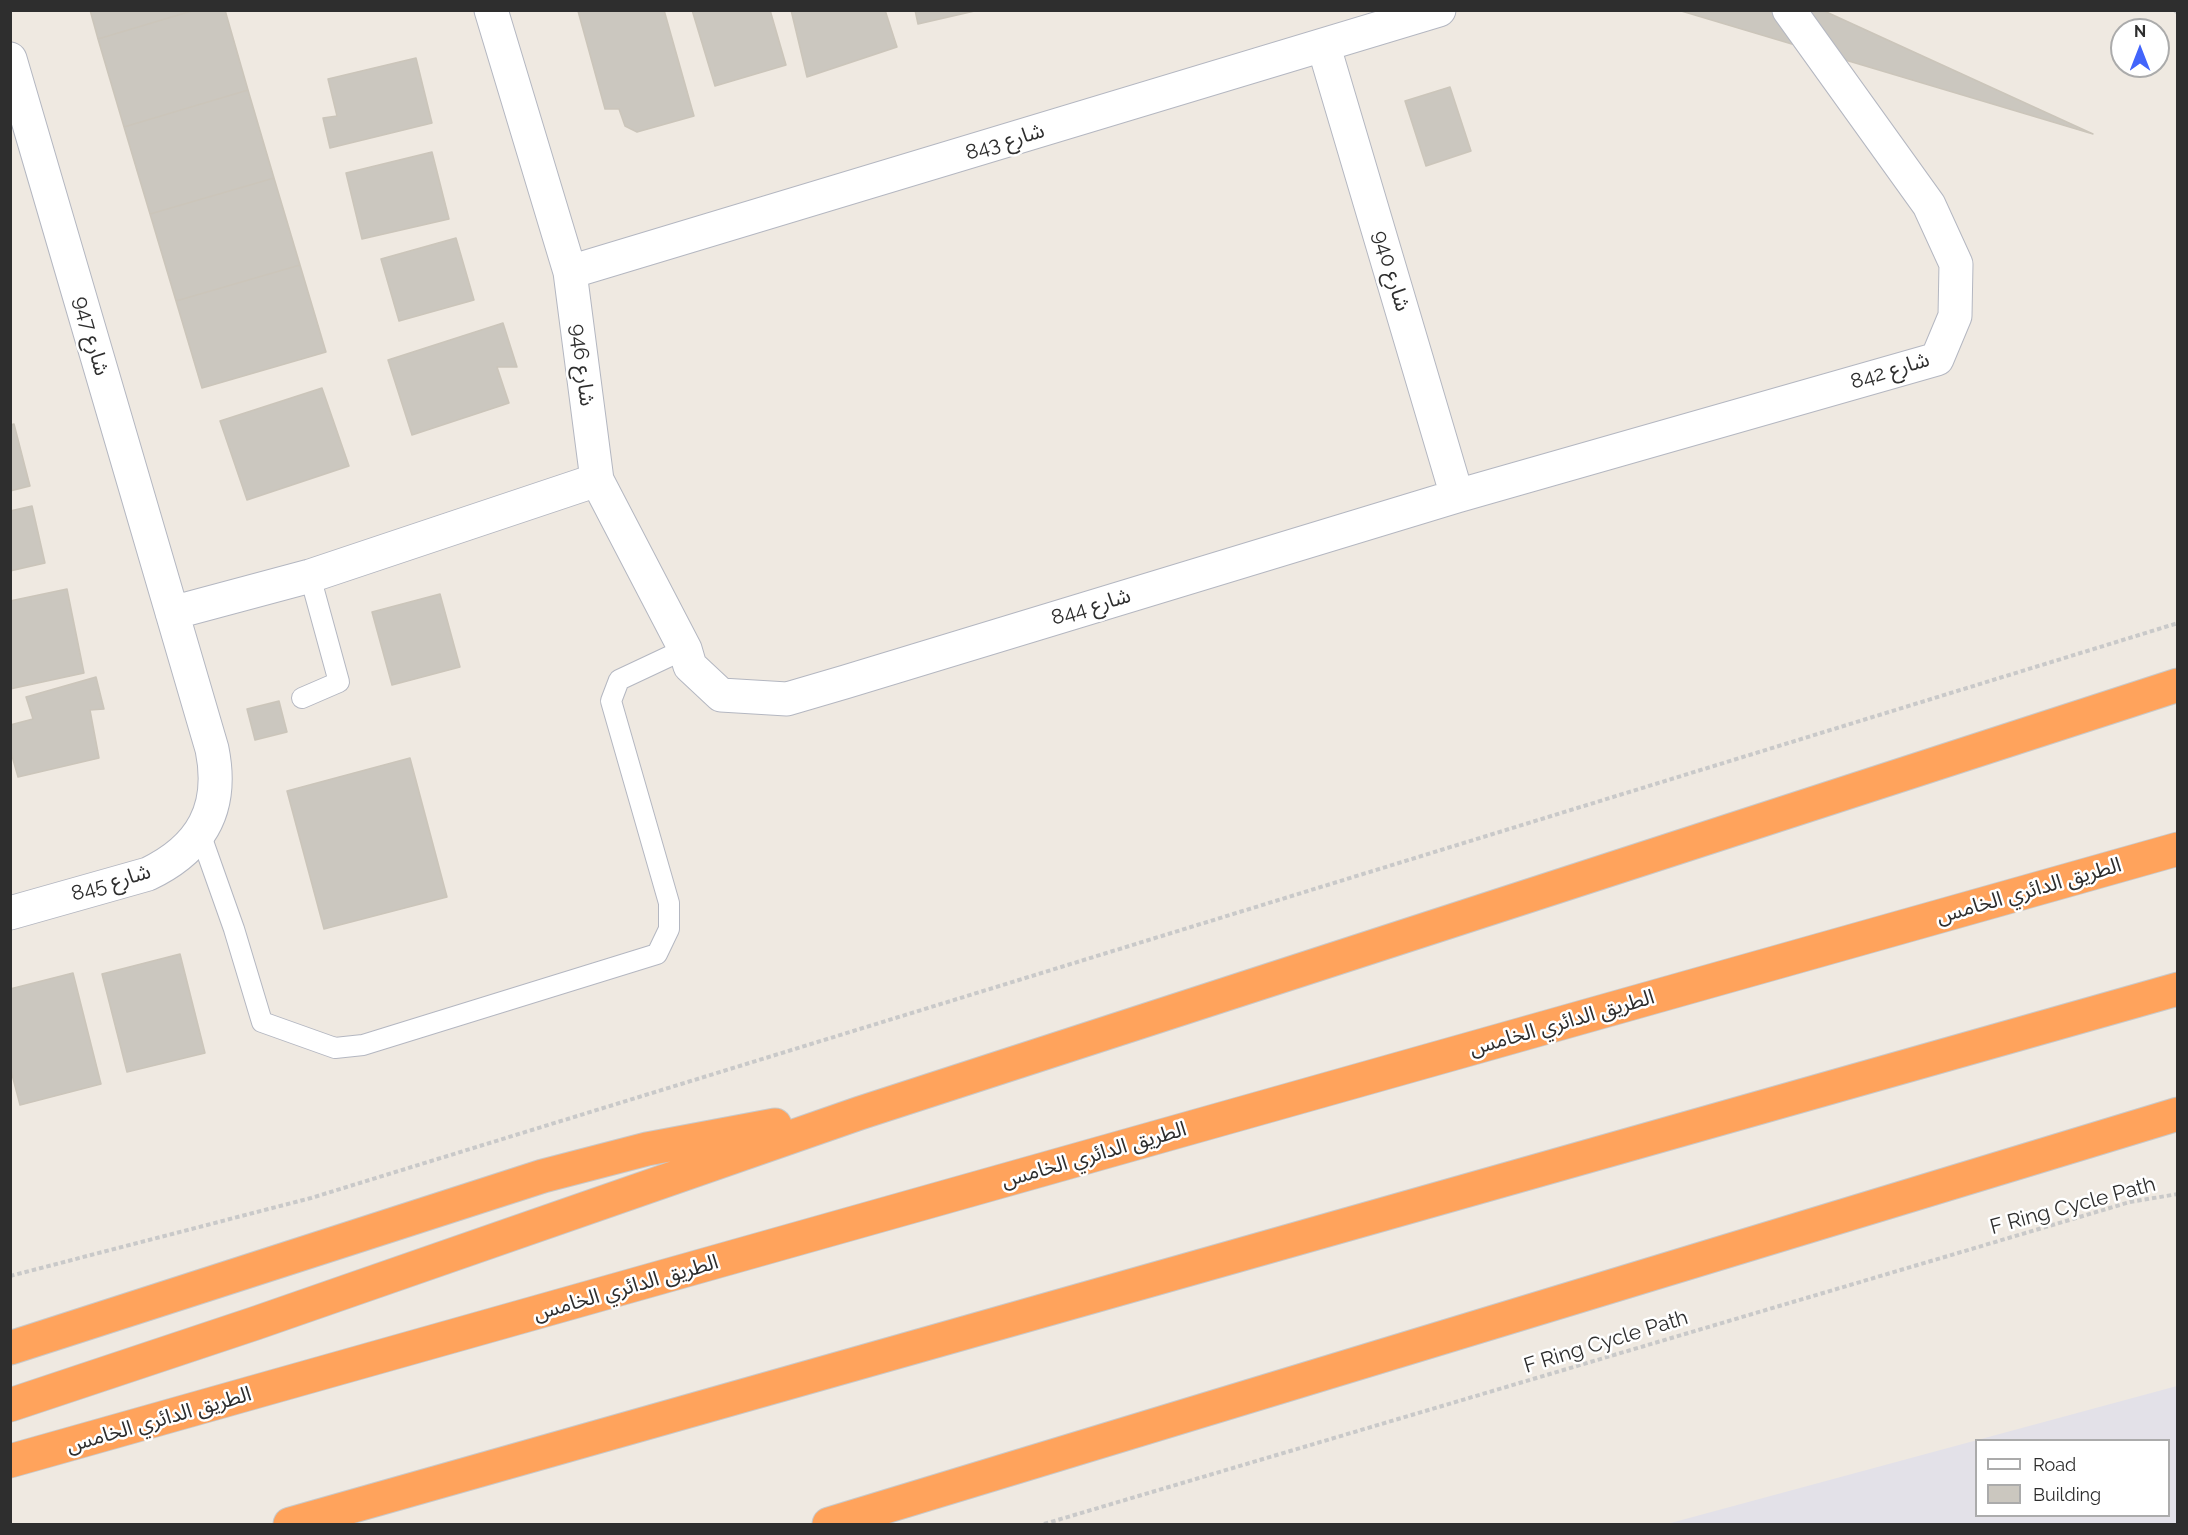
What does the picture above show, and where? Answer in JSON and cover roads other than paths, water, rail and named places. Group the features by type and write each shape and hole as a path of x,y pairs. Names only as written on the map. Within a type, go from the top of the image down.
{"highway":[{"path":"10,1406 860,1113 2178,685"},
{"name":"الطريق الدائري الخامس","path":"10,1461 2178,849"},
{"path":"290,1524 2178,989"},
{"path":"10,1348 543,1176 647,1149 753,1128 860,1113"},
{"path":"829,1524 2173,1116"},
{"path":"801,1524 893,1504"}],"street":[{"name":"شارع 946","path":"491,10 570,273 597,480 685,649 690,666 722,695"},
{"name":"شارع 843","path":"570,273 1324,47 1439,10"},
{"name":"شارع 842","path":"1457,496 1937,359 1955,316 1956,264 1929,205 1789,10"},
{"name":"شارع 940","path":"1324,47 1457,496"},
{"name":"شارع 947","path":"10,59 216,770 215,793 210,814 200,833"},
{"path":"172,614 310,576 597,480"},
{"name":"شارع 844","path":"722,695 787,699 1457,496"},
{"name":"شارع 845","path":"10,913 147,873 168,864 200,833"}],"lane":[{"path":"302,698 339,682 310,576"},
{"path":"200,833 234,929 262,1022 335,1048 363,1045 657,954 669,929 669,903 611,701 619,680 685,649"}]}
